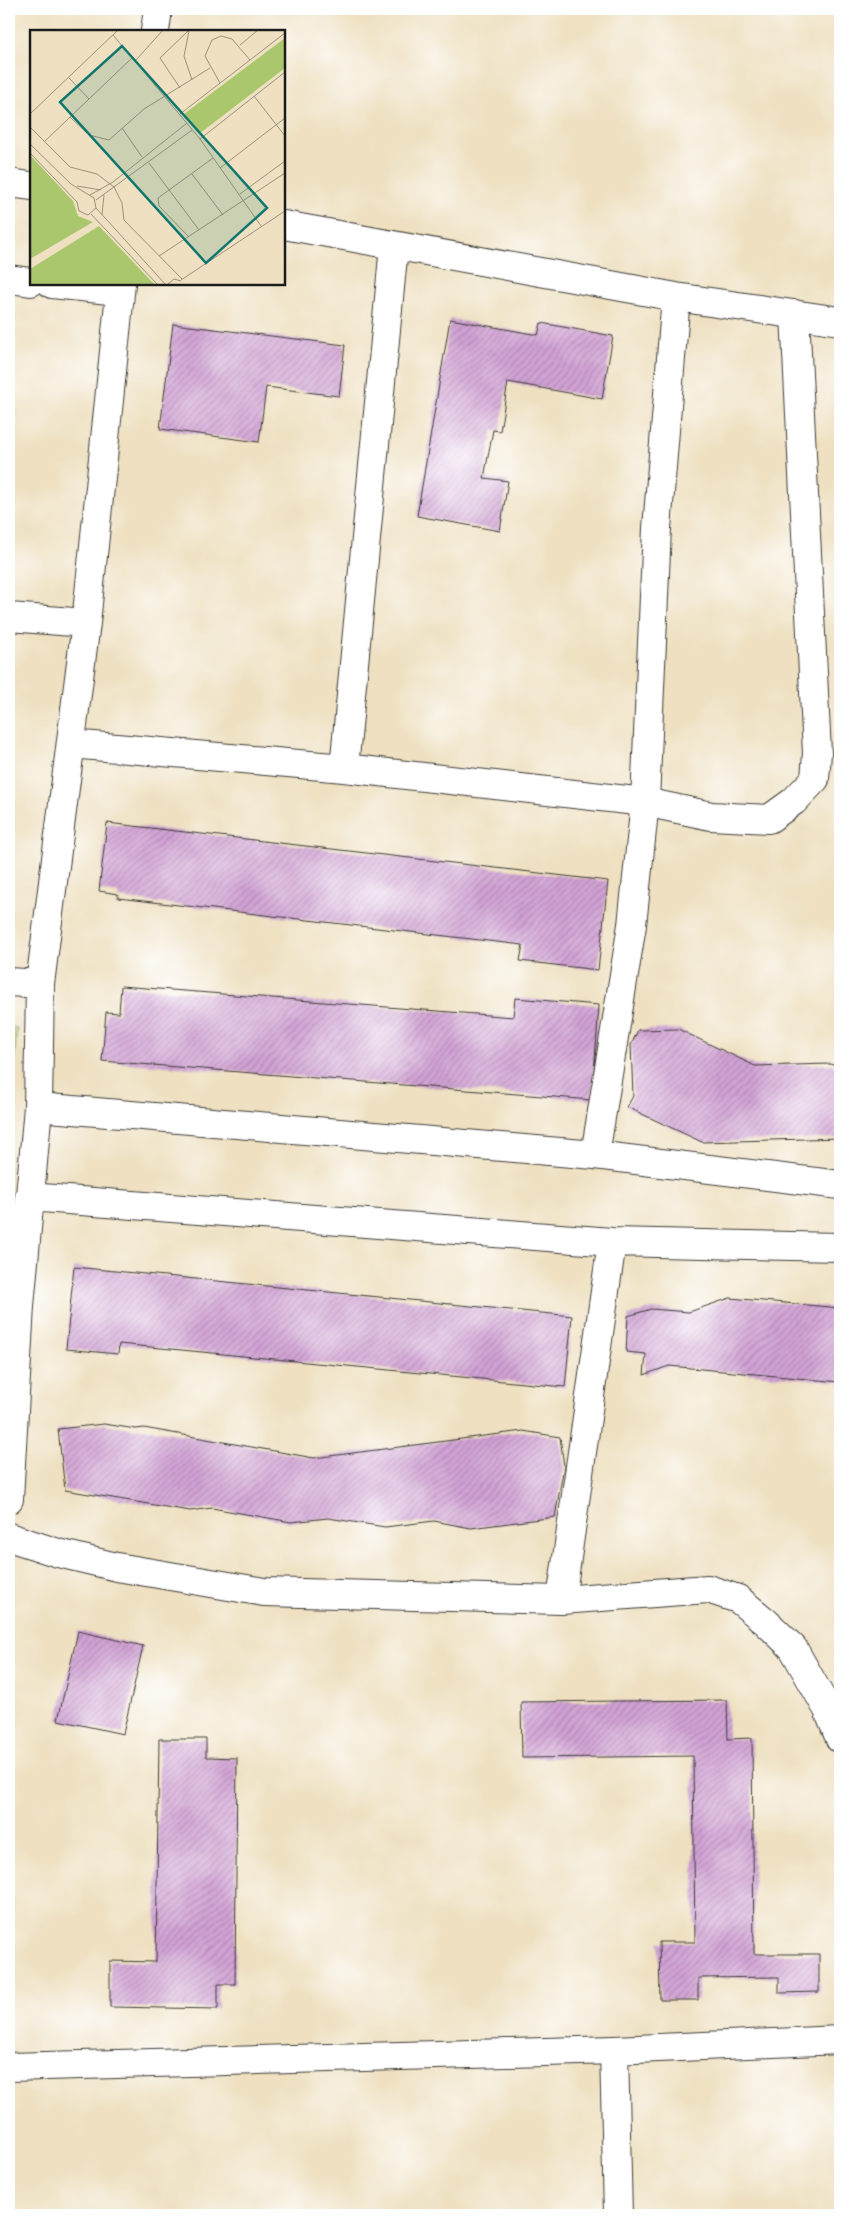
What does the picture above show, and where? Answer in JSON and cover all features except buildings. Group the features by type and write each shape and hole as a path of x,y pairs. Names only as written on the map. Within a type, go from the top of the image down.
{"street":[{"path":"155,30 158,9"},
{"path":"9,184 30,186"},
{"path":"285,225 676,297 840,321"},
{"path":"344,768 394,246"},
{"path":"9,279 30,282"},
{"path":"9,1499 14,1305 29,1197 38,1107 40,984 86,623 120,287 75,285"},
{"path":"595,1155 632,925 645,802 657,528 676,297"},
{"path":"71,744 344,768 645,802 712,816 769,819 794,802 814,779 817,752 795,314"},
{"path":"9,617 86,623"},
{"path":"9,982 40,984"},
{"path":"38,1107 595,1155 840,1185"},
{"path":"29,1197 612,1242 840,1247"},
{"path":"560,1600 612,1242"},
{"path":"9,1537 58,1553 117,1567 264,1592 560,1600 708,1589 738,1599 793,1648 828,1710 840,1739"},
{"path":"9,2067 614,2050 840,2040"},
{"path":"614,2050 618,2215"}],"green space":[{"path":"9,1027 17,1028 9,1117"}]}
